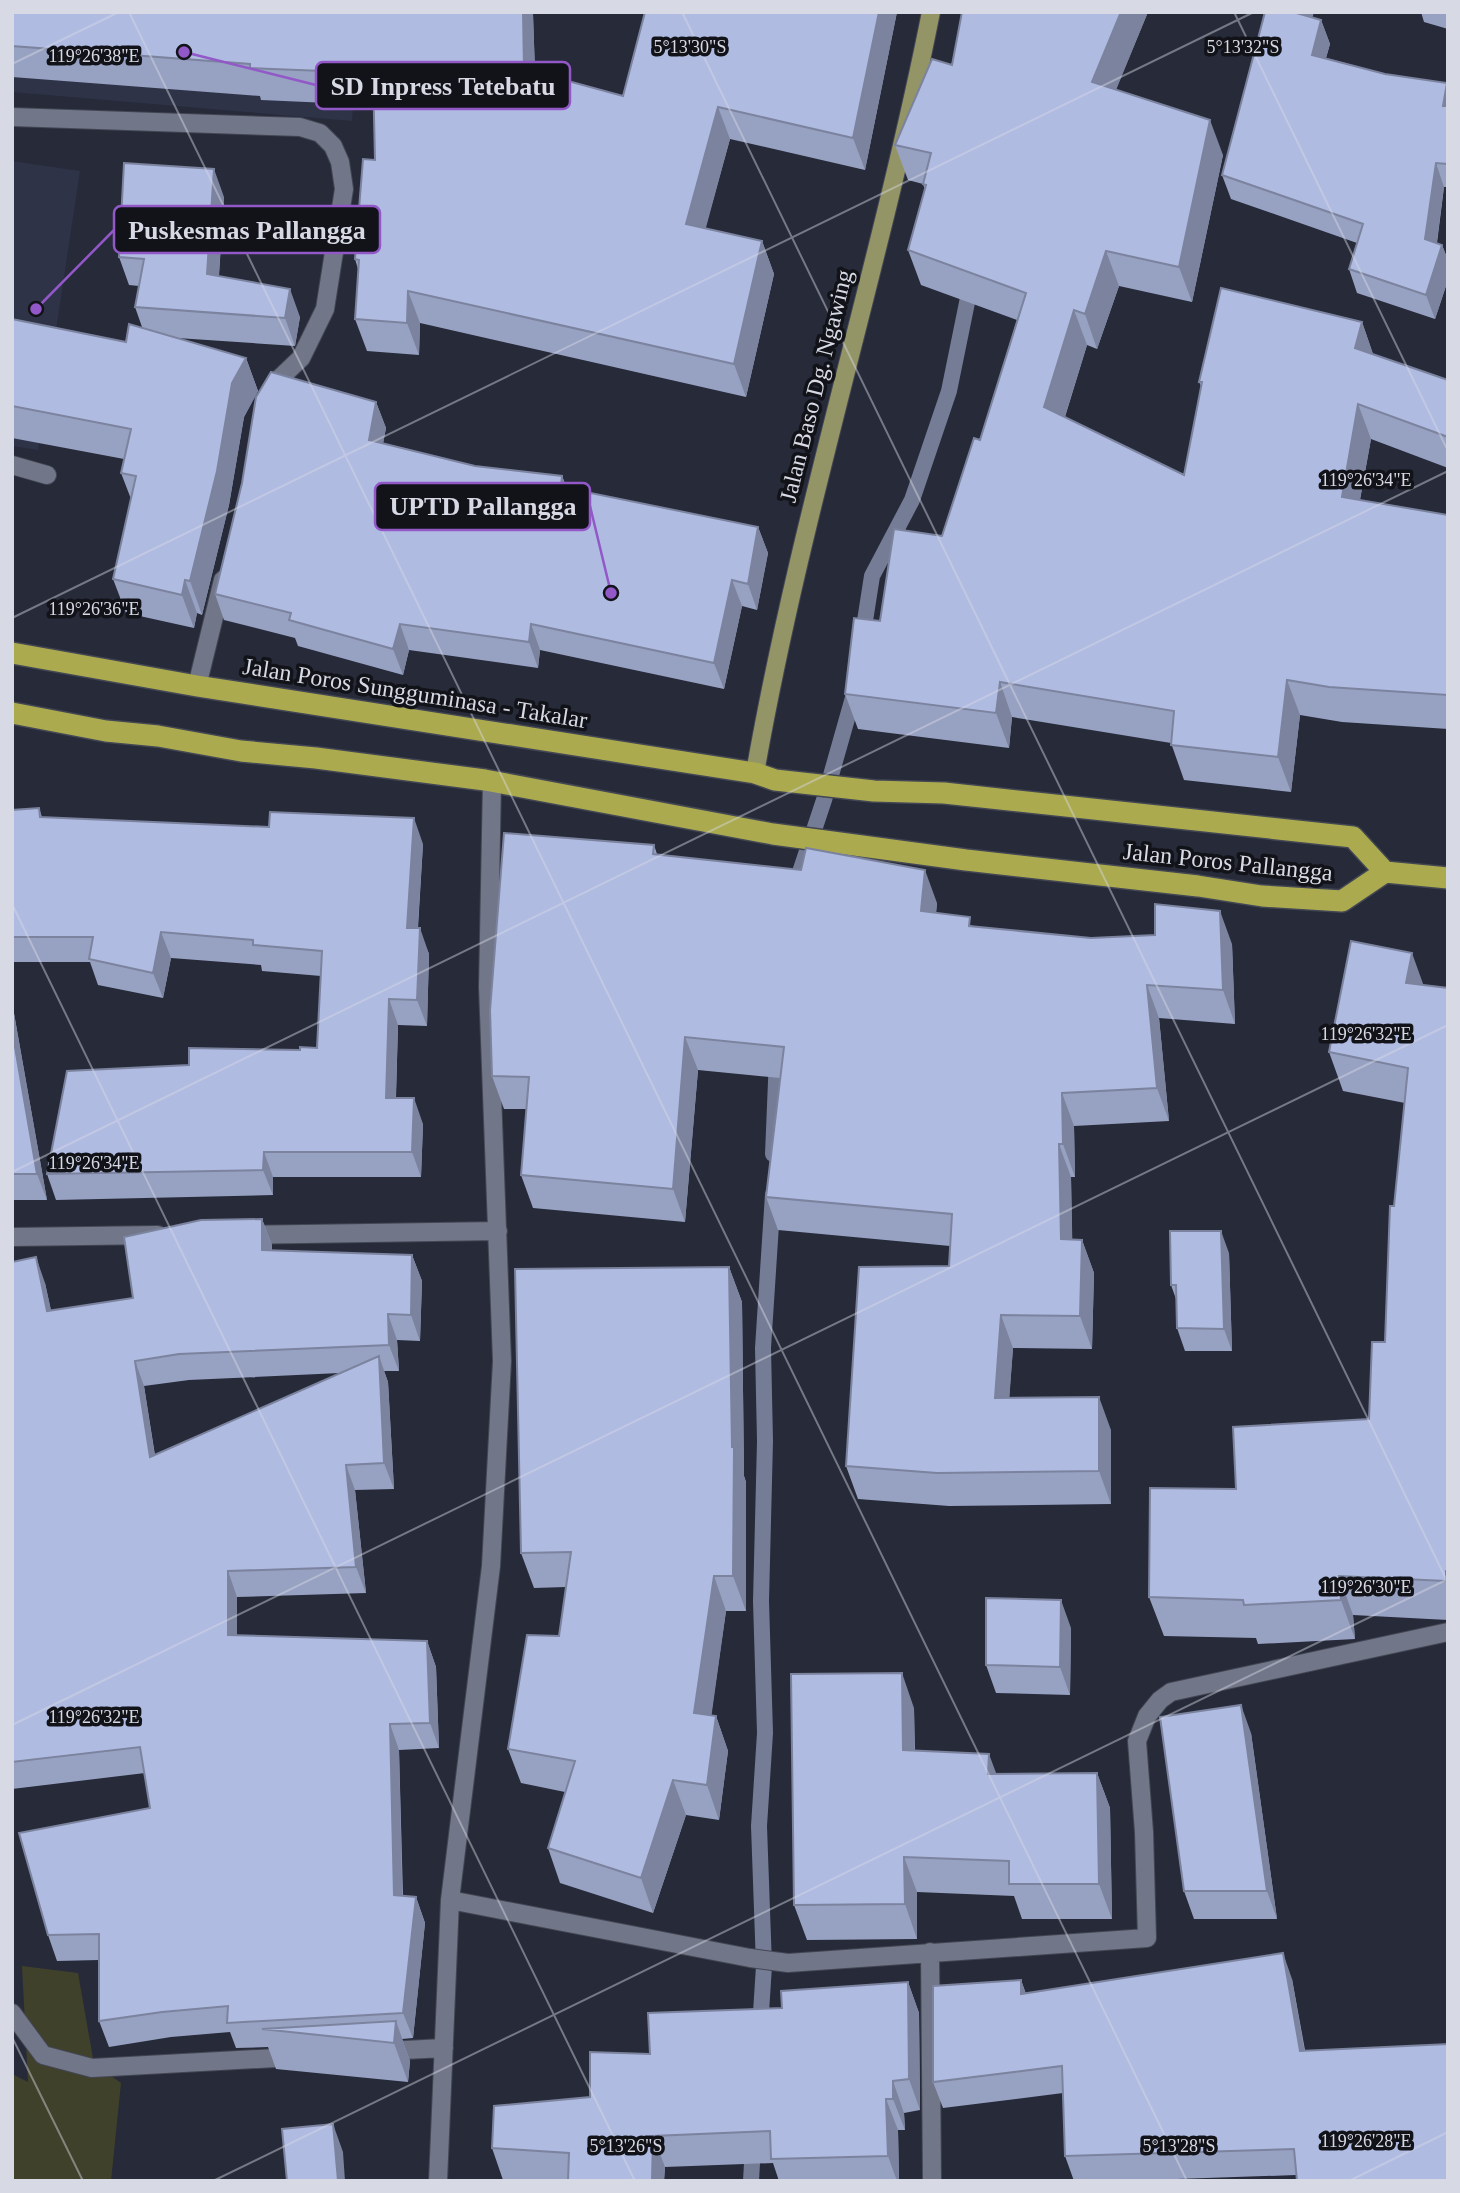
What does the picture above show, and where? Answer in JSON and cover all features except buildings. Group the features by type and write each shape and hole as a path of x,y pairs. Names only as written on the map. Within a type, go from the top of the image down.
{"highway":[{"name":"Jalan Poros Sungguminasa - Takalar","path":"12,653 197,686 811,784"},
{"path":"12,713 106,731 158,736 241,751 492,782"},
{"name":"Jalan Poros Pallangga","path":"492,782 772,834 966,860 1186,884 1262,896 1342,901 1385,872 1353,838 944,793 874,791 811,784"},
{"path":"1385,872 1448,878"}],"main road":[{"name":"Jalan Baso Dg. Ngawing","path":"755,773 769,689 816,485 915,93 931,12"}],"street":[{"path":"12,117 300,127 320,133 333,146 340,162 344,190 325,309 301,358 278,380 261,409"},
{"path":"12,465 47,475"},
{"path":"197,686 226,566"},
{"path":"438,2181 450,1900 491,1566 502,1361 488,987 492,782"},
{"path":"234,1235 498,1231"},
{"path":"12,1237 179,1235"},
{"path":"450,1900 788,1963 1147,1938 1144,1832 1137,1741 1147,1716 1160,1700 1171,1692 1448,1632"},
{"path":"930,1952 932,2181"},
{"path":"12,2013 43,2055 92,2068 309,2056"},
{"path":"363,2053 444,2048"}],"shaded area":[{"path":"12,12 359,12 352,121 12,92"},
{"path":"12,161 80,171 38,450 12,446"}],"green space":[{"path":"22,1966 78,1973 94,2064 121,2083 111,2181 12,2181 12,2074 28,2082"}],"waterway":[{"path":"862,640 872,576 912,500 949,391 971,283"},
{"path":"794,890 824,800 856,687"},
{"path":"773,1154 777,1057"},
{"path":"760,2028 764,1966 759,1826 765,1733 761,1601 765,1441 763,1348 773,1194"},
{"path":"751,2181 753,2145"}],"place":[{"name":"SD Inpress Tetebatu","path":"184,52"},
{"name":"Puskesmas Pallangga","path":"36,309"},
{"name":"UPTD Pallangga","path":"611,593"}]}
